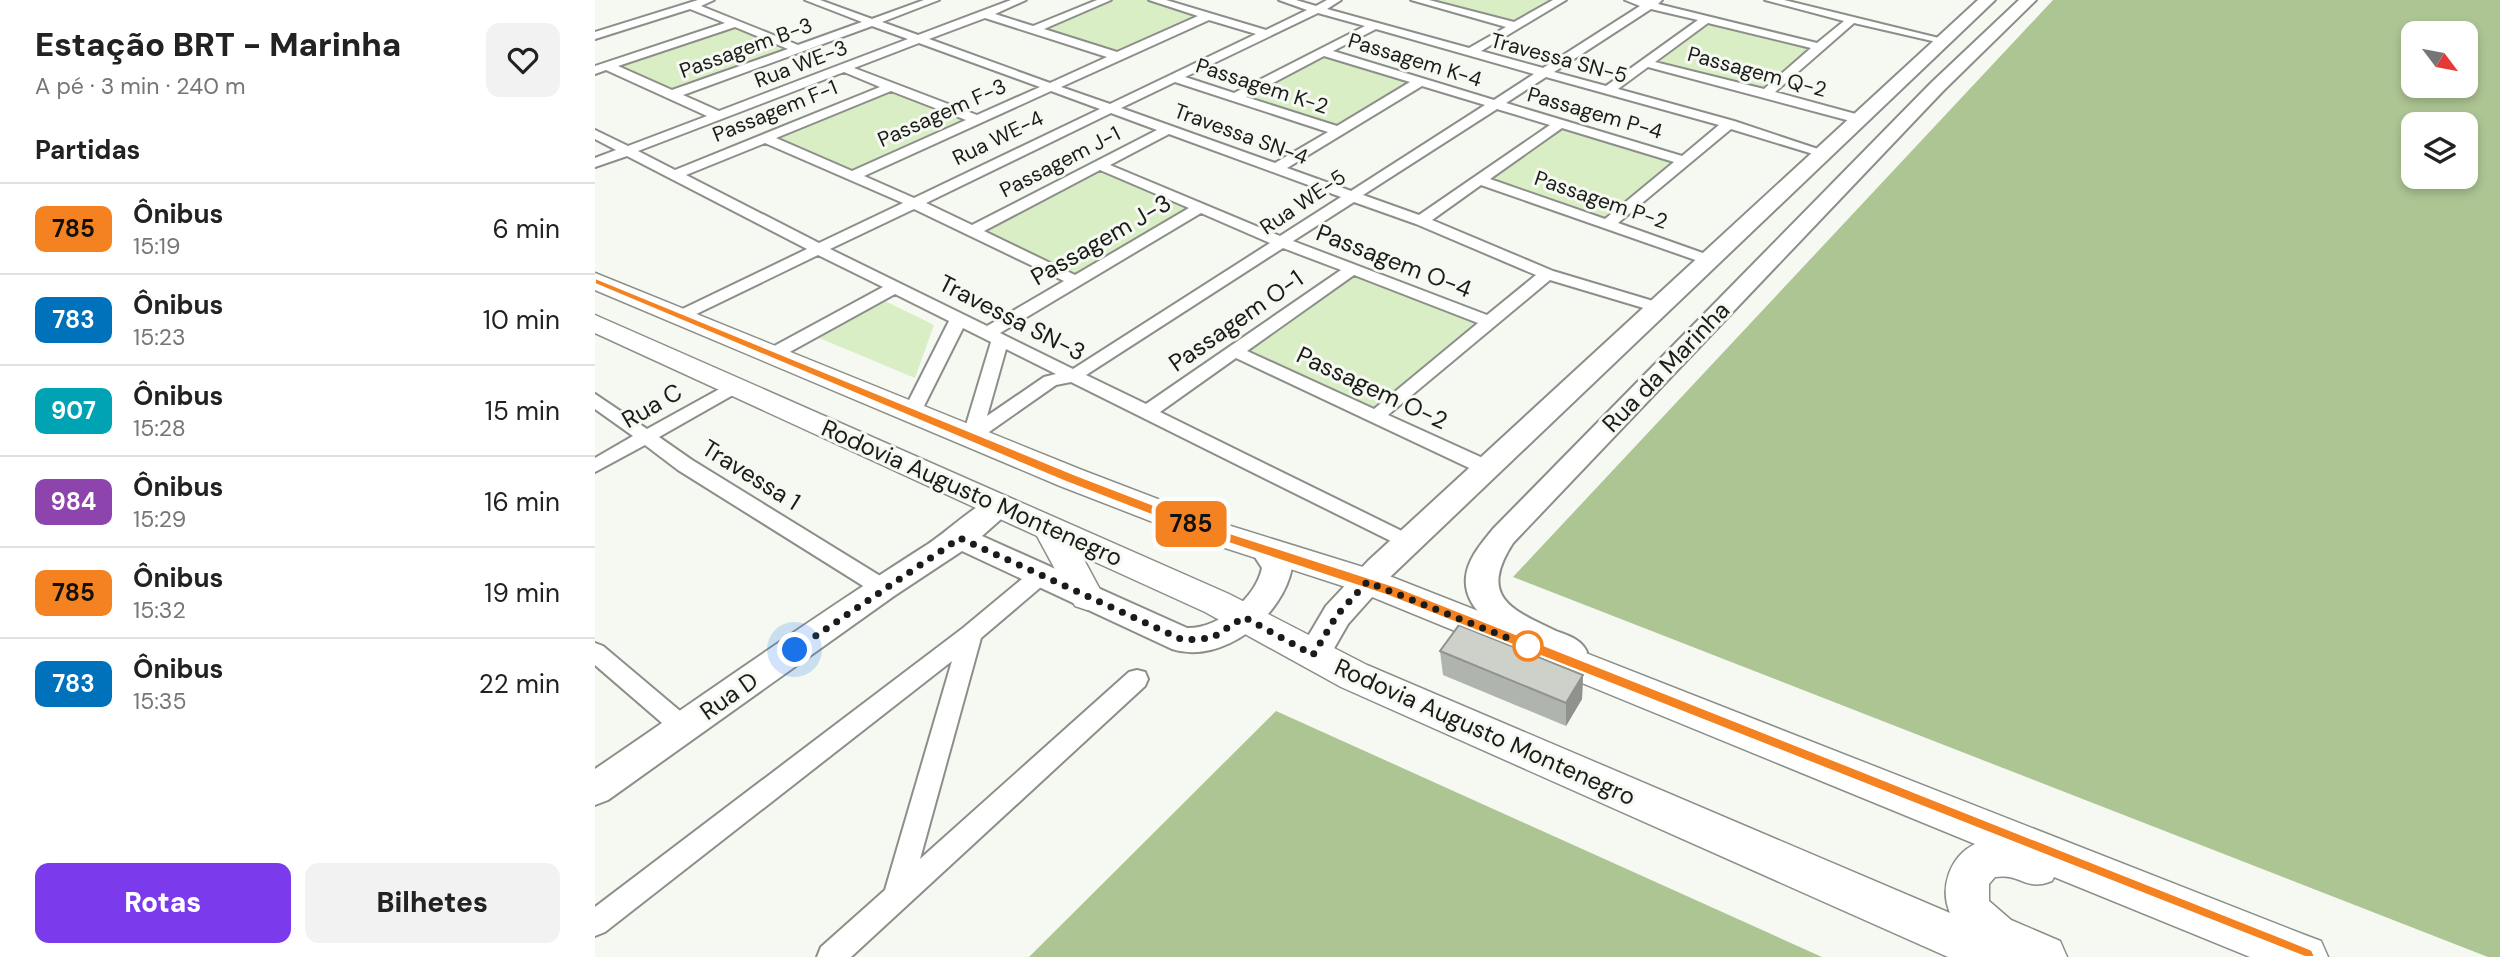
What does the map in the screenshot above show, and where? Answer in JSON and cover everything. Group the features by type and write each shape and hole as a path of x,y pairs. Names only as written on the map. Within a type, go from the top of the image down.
{"main road":[{"name":"Rua da Marinha","path":"1313,655 1337,615 1367,582 1987,0"},
{"name":"Rua da Marinha","path":"1667,701 1495,612 1483,596 1481,578 1486,560 1503,536 1923,102 2028,0"},
{"path":"1923,102 1910,106 1898,101 1897,97 1916,76 1935,46"},
{"name":"Rodovia Augusto Montenegro","path":"595,281 1071,478 1266,551 1367,582 2305,957"},
{"name":"Rodovia Augusto Montenegro","path":"595,323 1244,617 1355,676 1999,957"},
{"name":"Rua D","path":"595,789 883,588 960,538 999,505"},
{"path":"1049,527 1087,597"},
{"path":"960,538 1183,640 1212,638 1244,617 1271,586 1277,573 1275,562 1266,551"},
{"path":"2044,957 1996,936 1979,923 1965,900 1966,880 1981,864 1999,856 2019,859 2252,957"}],"street":[{"path":"595,36 709,0"},
{"name":"Travessa SN-4","path":"810,0 1421,221 1547,274 1657,307"},
{"name":"Passagem B-3","path":"674,94 933,0"},
{"name":"Rua WE-3","path":"595,163 1021,0"},
{"path":"1032,30 1106,0"},
{"path":"1154,0 1265,33"},
{"name":"Travessa SN-5","path":"1285,0 1729,124 1823,153"},
{"name":"Rua WE-4","path":"680,316 1336,0"},
{"path":"1469,53 1561,0"},
{"path":"1630,0 1654,2 1705,20 1819,47"},
{"path":"1770,0 1835,11 1935,46"},
{"path":"1421,1 1516,26"},
{"name":"Rua WE-5","path":"972,435 1050,381 1073,376 1654,2"},
{"path":"691,6 798,49"},
{"path":"985,14 1120,57"},
{"name":"Passagem F-3","path":"850,177 1209,16"},
{"path":"1766,93 1852,19"},
{"path":"1607,91 1705,20"},
{"path":"601,68 734,24"},
{"path":"1234,98 1374,26"},
{"name":"Passagem K-4","path":"1324,52 1494,105"},
{"name":"Passagem Q-2","path":"1646,63 1858,119"},
{"path":"601,68 674,94 719,116"},
{"path":"844,68 977,120"},
{"name":"Passagem K-2","path":"1174,78 1339,131"},
{"path":"1275,169 1421,81"},
{"name":"Passagem F-1","path":"675,175 890,87"},
{"name":"Passagem P-4","path":"1494,105 1684,161"},
{"path":"1421,221 1560,124"},
{"path":"1609,223 1729,124"},
{"name":"Passagem J-1","path":"972,231 1167,130"},
{"name":"Travessa SN-3","path":"595,134 818,249 1409,543"},
{"path":"764,138 914,203 1076,281"},
{"path":"1099,165 1281,242"},
{"name":"Passagem P-2","path":"1480,180 1709,260"},
{"name":"Passagem J-3","path":"994,336 1076,281 1201,207"},
{"name":"Passagem O-4","path":"1281,242 1490,322"},
{"name":"Passagem O-1","path":"1147,412 1353,269"},
{"path":"1376,416 1547,274"},
{"path":"771,355 895,287"},
{"path":"912,412 959,318"},
{"path":"972,435 994,336"},
{"name":"Passagem O-2","path":"1234,351 1489,469"},
{"name":"Rua C","path":"595,466 734,387"},
{"name":"Travessa 1","path":"595,400 646,439 883,588"},
{"path":"595,923 971,634 1041,575"},
{"path":"895,898 971,634"},
{"path":"595,652 684,728"},
{"path":"831,957 1137,679"}],"green space":[{"path":"1106,0 1154,0 1208,16 1120,57 1032,30"},
{"path":"1426,0 1561,0 1516,26"},
{"path":"2053,0 2500,0 2500,957 2488,957 1513,577"},
{"path":"1705,20 1819,47 1766,93 1646,63"},
{"path":"734,24 798,49 674,94 607,66"},
{"path":"1323,52 1421,81 1339,131 1234,98"},
{"path":"890,87 977,120 850,177 764,138"},
{"path":"1560,124 1684,161 1609,223 1480,180"},
{"path":"1099,165 1201,207 1076,281 972,231"},
{"path":"1353,269 1490,322 1376,416 1234,351"},
{"path":"879,298 934,325 915,378 812,335"},
{"path":"1276,711 1822,957 1029,957"}],"building":[{"path":"1459,625 1583,675 1566,703 1440,651"}],"bus line":[{"name":"785","path":"595,281 1071,478 1206,530 1391,591 2305,957"}],"route":[{"path":"795,650 960,538 1183,640 1212,638 1225,632 1244,617 1313,655 1337,615 1367,582 1528,646"}]}
